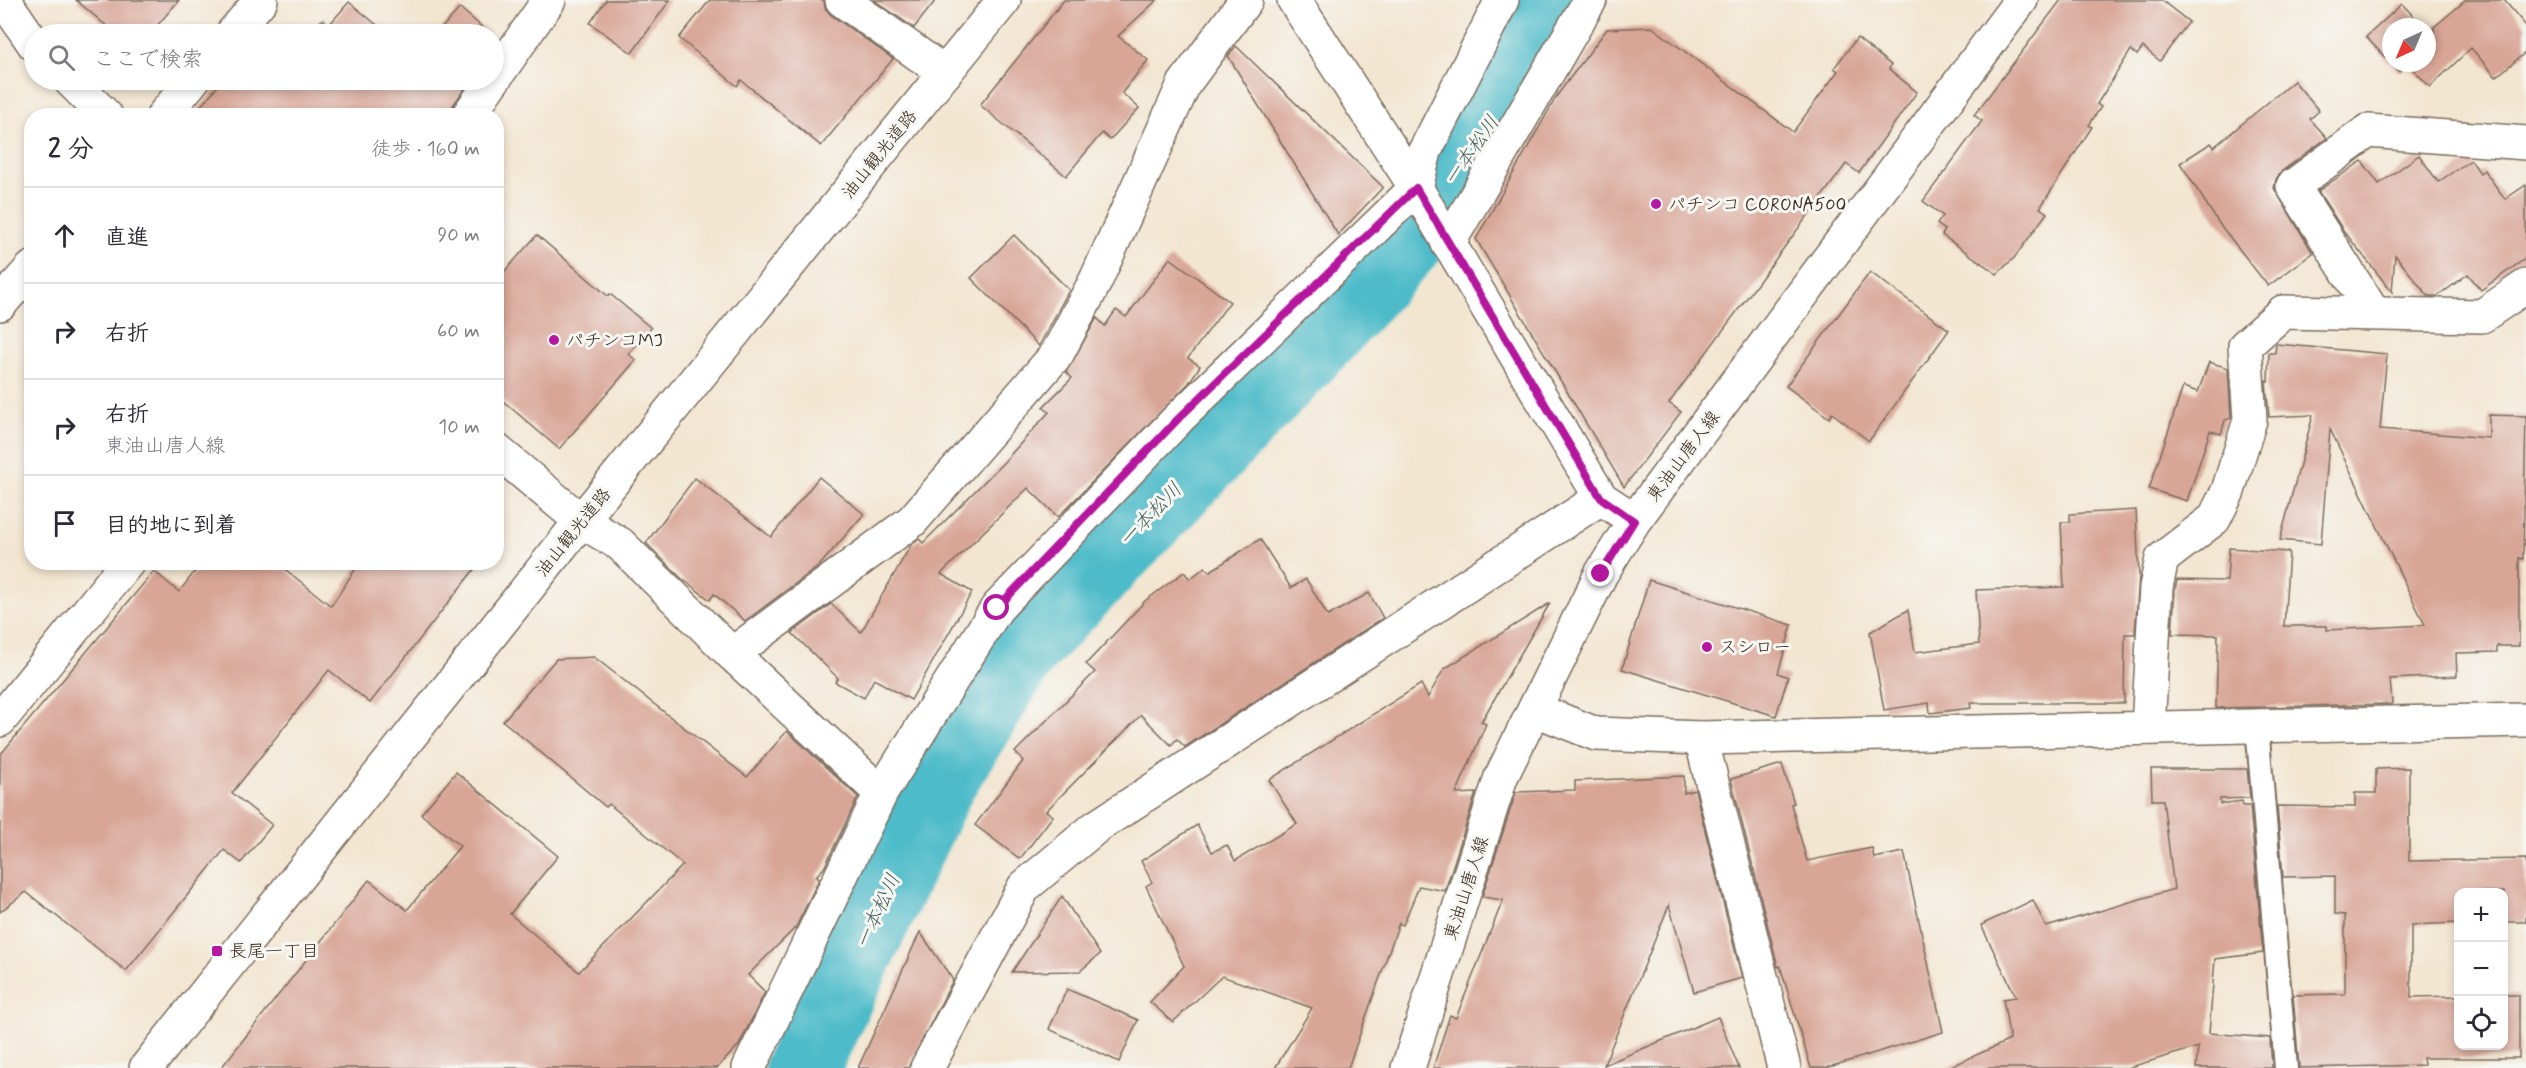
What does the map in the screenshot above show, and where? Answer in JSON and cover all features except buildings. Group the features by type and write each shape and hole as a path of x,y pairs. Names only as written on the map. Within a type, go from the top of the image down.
{"street":[{"path":"4,0 24,29"},
{"path":"241,24 261,0"},
{"path":"504,63 549,0"},
{"path":"842,0 945,73"},
{"name":"油山観光道路","path":"146,1068 581,522 1004,0"},
{"path":"732,654 912,521 1057,354 1096,280 1184,84 1246,0"},
{"path":"1294,0 1416,188 1601,498 1634,521"},
{"path":"749,1068 881,793 997,608 1179,418 1416,188 1425,151 1502,0"},
{"path":"1445,240 1590,0"},
{"name":"東油山唐人線","path":"1408,1068 1501,777 1601,574 1634,521 2021,0"},
{"path":"80,90 98,108"},
{"path":"170,108 185,90"},
{"path":"473,108 486,90"},
{"path":"2373,312 2293,186 2368,131 2526,142"},
{"path":"0,304 24,277"},
{"path":"2148,728 2156,587 2162,559 2214,519 2228,491 2250,420 2245,346 2283,312 2373,312 2482,316 2526,286"},
{"path":"504,457 581,522 620,544 732,654 881,793"},
{"path":"927,1068 1024,887 1096,827 1601,498"},
{"path":"3,711 121,570"},
{"path":"1536,710 1596,734 1701,738 2526,720"},
{"path":"1701,738 1784,1068"}],"lane":[{"path":"2257,726 2286,1068"}],"waterway":[{"name":"一本松川","path":"802,1068 939,781 1022,648 1318,340 1409,239 1511,94 1557,0"}],"place":[{"name":"パチンコ CORONA500","path":"1656,204"},
{"name":"パチンコMJ","path":"554,340"},
{"name":"スシロー","path":"1707,647"},
{"name":"長尾一丁目","path":"217,951"}],"route":[{"path":"997,608 1179,418 1416,188 1601,498 1634,521 1601,574"}]}
